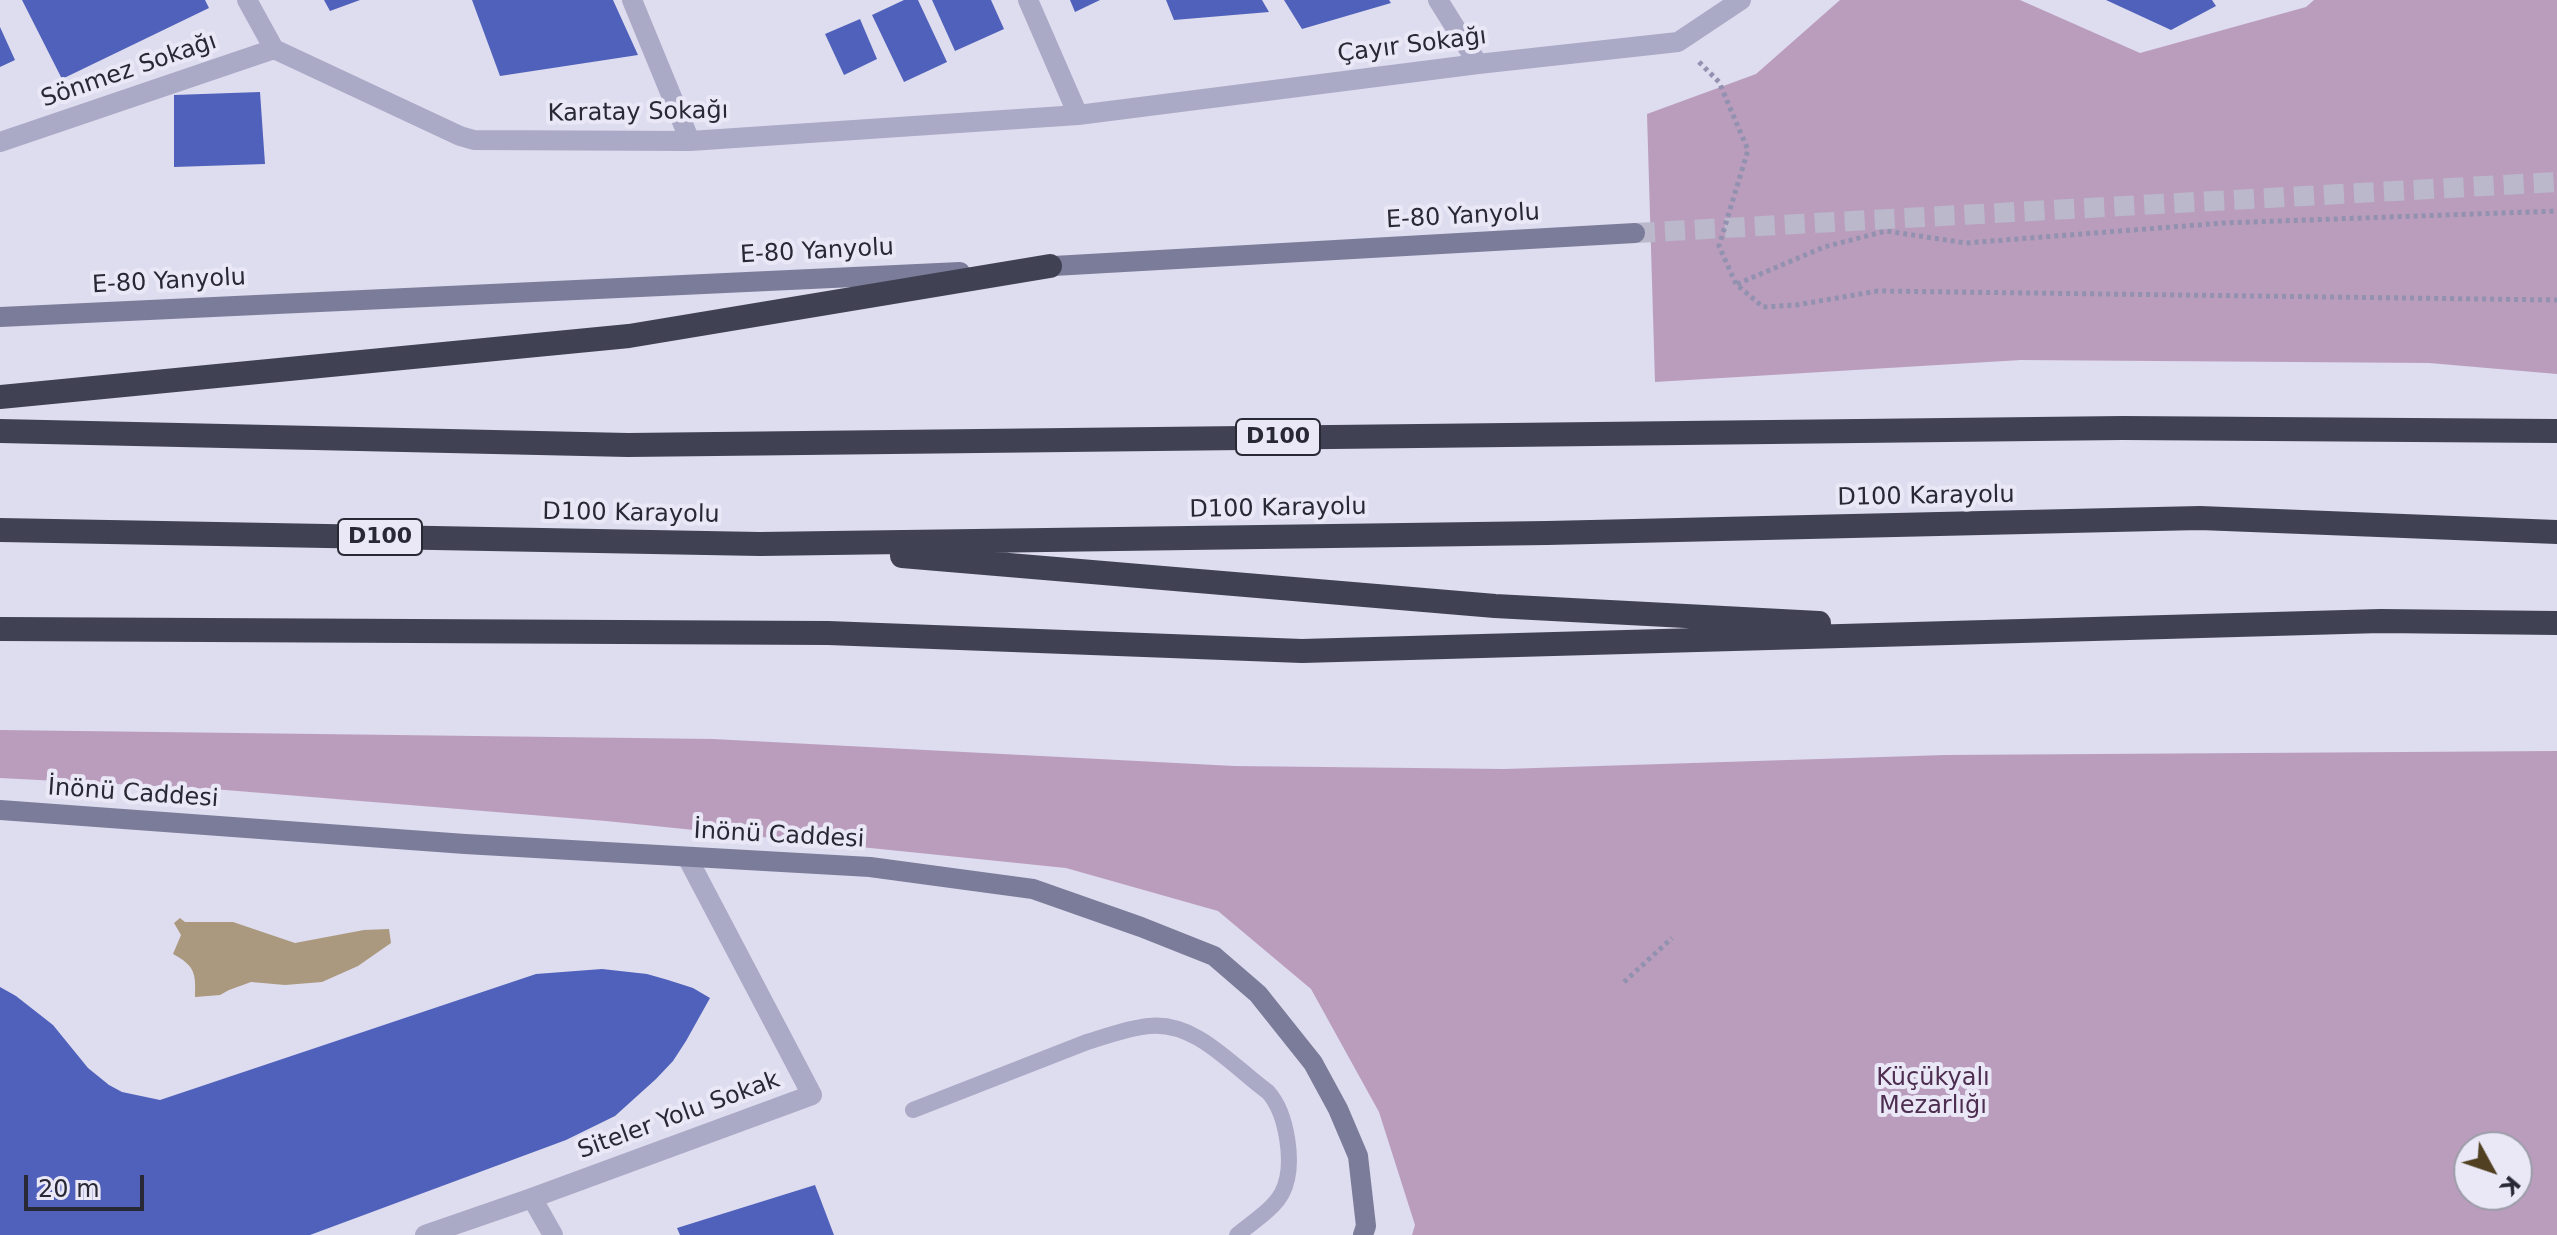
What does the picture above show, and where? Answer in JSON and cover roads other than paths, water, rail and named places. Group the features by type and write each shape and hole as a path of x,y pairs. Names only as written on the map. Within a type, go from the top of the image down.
{"highway":[{"path":"0,397 629,336 1050,266"},
{"name":"D100","path":"0,431 628,445 2123,428 2557,431"},
{"name":"D100 Karayolu","path":"0,530 760,544 1547,533 2200,518 2557,532"},
{"path":"760,544 1495,606 1986,632"},
{"path":"0,629 828,633 1302,651 2381,621 2557,623"}],"main road":[{"name":"E-80 Yanyolu","path":"0,317 1050,266 1635,233"},
{"name":"İnönü Caddesi","path":"0,810 450,843 870,867 1033,889 1214,956 1258,994 1313,1063 1338,1109 1358,1156 1366,1226 1363,1235"}],"street":[{"path":"247,0 274,49"},
{"path":"632,0 690,141"},
{"path":"1028,0 1078,115"},
{"path":"1438,0 1478,64"},
{"name":"Çayır Sokağı","path":"1078,115 1678,42 1741,0"},
{"name":"Karatay Sokağı","path":"274,49 474,140 690,141 1078,115"},
{"name":"Sönmez Sokağı","path":"0,142 274,49"},
{"name":"Siteler Yolu Sokak","path":"532,1198 812,1095 687,857"},
{"path":"425,1235 532,1198 553,1235"}],"lane":[{"path":"913,1110 1087,1042 1151,1025 1189,1031 1268,1092 1276,1101 1283,1119 1289,1161 1282,1193 1273,1205 1237,1235"}],"tunnel":[{"path":"1635,233 2557,182"}],"park label":[{"name":"Küçükyalı Mezarlığı","path":"1933,1093"}]}
